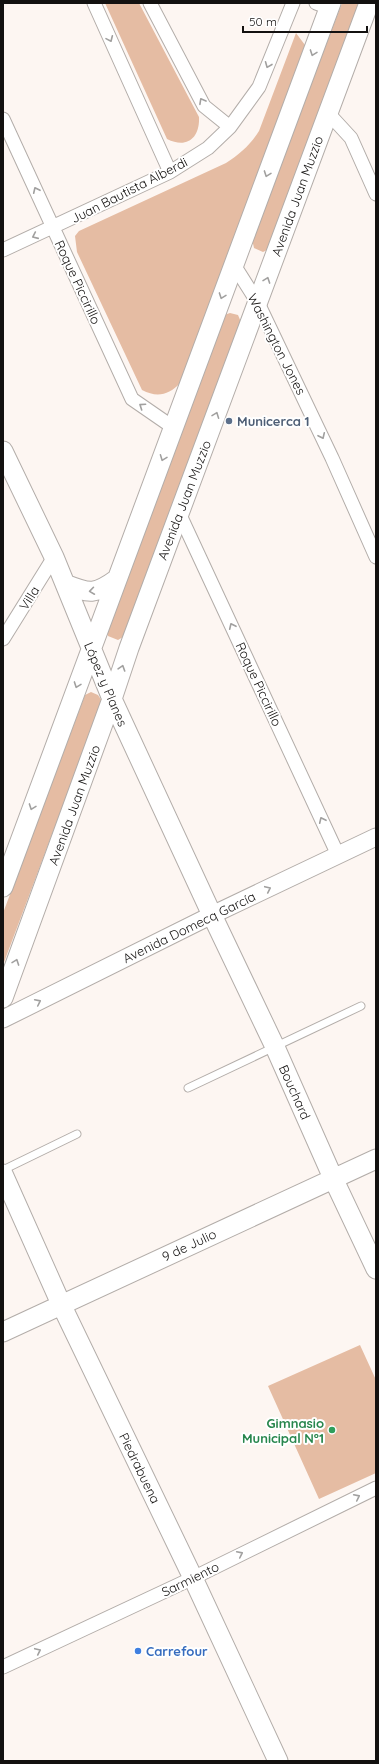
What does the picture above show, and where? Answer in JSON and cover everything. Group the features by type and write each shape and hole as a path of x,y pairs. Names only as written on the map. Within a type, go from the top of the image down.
{"main road":[{"name":"Avenida Juan Muzzio","path":"3,998 112,699 129,648 369,3"},
{"path":"3,888 234,265 325,5"},
{"name":"López y Planes","path":"3,451 7,471 54,557 112,699 212,915"},
{"path":"65,584 86,592 103,589 117,579"},
{"name":"Bouchard","path":"212,915 275,1046 333,1178 376,1269"},
{"name":"9 de Julio","path":"3,1332 376,1159"},
{"name":"Piedrabuena","path":"3,1174 61,1304 193,1578 278,1761"}],"street":[{"path":"94,3 170,172"},
{"path":"150,3 204,106 230,127"},
{"name":"Juan Bautista Alberdi","path":"3,250 53,228 170,172 208,148 230,127 259,87 293,3"},
{"path":"328,112 350,138 376,194"},
{"name":"Roque Piccirillo","path":"3,119 132,399 174,428"},
{"name":"Washington Jones","path":"234,265 258,303 332,458 376,557"},
{"name":"Roque Piccirillo","path":"179,513 338,855"},
{"name":"Villa","path":"3,639 54,557"},
{"name":"Avenida Domecq García","path":"3,1019 212,915 376,837"},
{"name":"Sarmiento","path":"3,1667 193,1578 376,1488"}],"lane":[{"path":"188,1088 361,1006"},
{"path":"3,1170 77,1134"}],"shaded area":[{"path":"105,3 139,3 199,117 197,131 191,140 181,143 167,139"},
{"path":"342,3 361,3 269,249 263,252 254,248 252,239"},
{"path":"296,33 305,45 180,383 172,390 162,394 153,394 142,390 77,252 75,236 79,231 226,163 244,149 259,131"},
{"path":"230,313 238,315 241,322 123,637 118,640 108,636 107,628 224,315"},
{"path":"91,692 98,695 102,701 3,965 3,913 85,695"},
{"name":"Gimnasio Municipal N°1","path":"360,1345 376,1380 376,1473 319,1499 268,1386"}],"place":[{"name":"Municerca 1","path":"229,421"},
{"name":"Gimnasio Municipal N°1","path":"332,1430"},
{"name":"Carrefour","path":"138,1651"}]}
